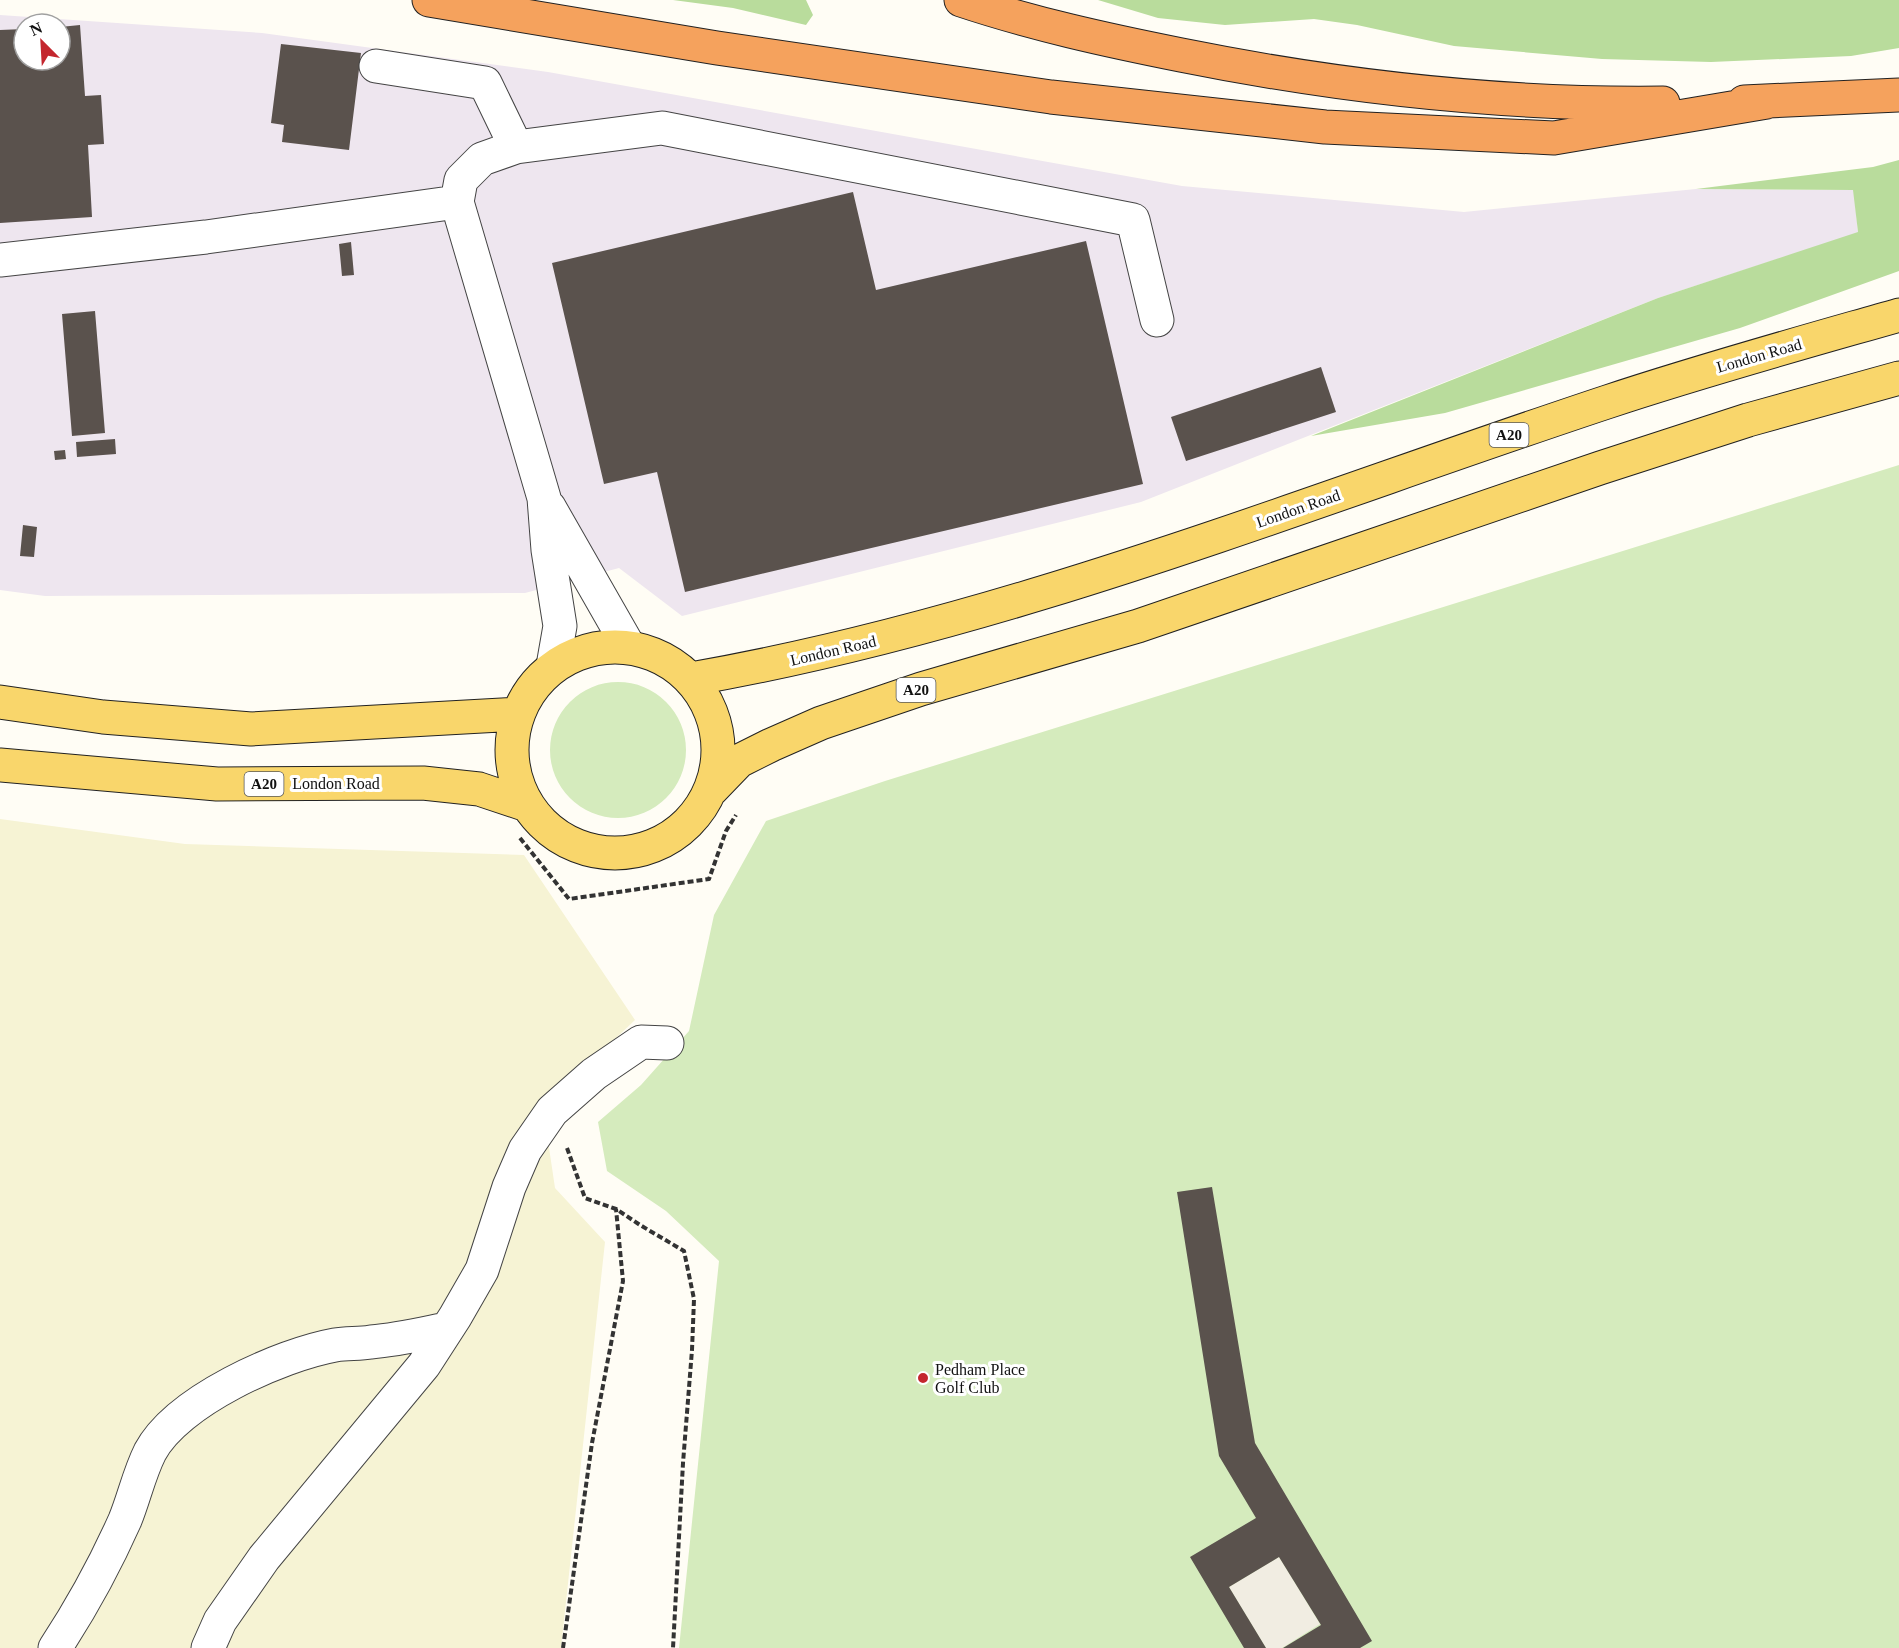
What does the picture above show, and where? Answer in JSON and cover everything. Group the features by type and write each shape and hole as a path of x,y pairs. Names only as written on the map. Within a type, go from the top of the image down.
{"highway":[{"path":"429,0 717,48 1051,97 1325,127 1554,138 1767,102"},
{"path":"961,0 1006,15 1090,37 1254,70 1421,93 1596,104 1767,102 1899,95"}],"main road":[{"name":"London Road","path":"691,679 762,666 889,636 1012,602 1269,518 1628,395 1899,315"},
{"name":"A20","path":"711,790 739,761 832,719 921,689 1138,626 1600,468 1748,420 1899,378"},
{"path":"603,647 629,647 652,653 673,663 691,679 708,703 717,731 718,761 711,790 698,811 682,829 660,843 635,851 609,853 583,848 561,838 542,824 527,805 517,783 512,760 512,736 518,714 532,687 553,666 577,653 603,647"},
{"path":"0,702 103,717 251,729 518,714"},
{"name":"London Road","path":"0,765 217,784 423,783 479,789 527,805"}],"street":[{"path":"376,66 485,83 516,147"},
{"path":"553,666 560,626 548,550 544,498 457,202 461,180 482,159 516,147 662,128 1133,220 1157,320"},
{"path":"0,260 206,237 457,202"},
{"path":"544,498 629,647"},
{"path":"208,1648 220,1621 264,1558 424,1365 482,1270 509,1187 525,1150 552,1112 594,1074 641,1042 667,1043"},
{"path":"55,1648 97,1578 125,1518 151,1451 174,1423 204,1400 241,1379 290,1357 336,1345 406,1338 447,1329"}],"path":[{"path":"566,1144 585,1198 616,1209 684,1251 694,1299 682,1463 673,1648"},
{"path":"563,1648 592,1443 623,1281 616,1209"}],"shaded area":[{"path":"0,15 12,16 12,72 72,72 72,20 262,33 548,72 1182,186 1464,212 1696,189 1854,190 1858,233 1658,298 1141,502 682,616 619,568 525,593 45,596 0,590"},
{"path":"0,819 185,844 524,855 635,1020 543,1107 555,1188 605,1242 561,1648 0,1648"},
{"path":"1279,1557 1320,1624 1282,1648 1266,1648 1229,1587"}],"green space":[{"path":"673,0 806,0 813,15 806,25 733,8"},
{"path":"1098,0 1899,0 1899,48 1851,56 1711,62 1602,59 1454,46 1357,25 1314,19 1225,25 1158,18"},
{"path":"1899,160 1899,271 1740,328 1445,413 1311,436 1658,298 1858,232 1853,190 1696,189 1873,167"},
{"path":"1899,465 1899,1648 679,1648 719,1261 666,1211 607,1171 598,1122 641,1085 689,1031 714,915 766,821 885,781"},
{"path":"618,682 644,687 656,693 666,702 675,712 681,724 686,750 681,776 675,788 666,798 656,807 644,813 618,818 592,813 580,807 570,798 561,788 555,776 550,750 555,724 561,712 570,702 580,693 592,687"}],"building":[{"path":"80,25 85,96 101,95 104,144 88,145 92,217 0,223 0,30 12,30 12,72 72,72 72,26"},
{"path":"281,44 361,53 349,150 282,142 284,125 271,123"},
{"path":"853,192 876,290 1086,241 1143,484 685,592 657,472 604,484 552,263"},
{"path":"351,242 354,275 342,276 339,244"},
{"path":"95,311 105,433 72,436 62,314"},
{"path":"1321,367 1336,412 1186,461 1171,417"},
{"path":"115,439 116,454 77,457 76,442"},
{"path":"65,450 66,459 55,460 54,451"},
{"path":"23,525 37,527 34,557 20,556"},
{"path":"1212,1187 1255,1443 1372,1641 1360,1648 1283,1648 1321,1625 1279,1557 1229,1587 1266,1648 1244,1648 1190,1557 1256,1518 1219,1456 1177,1192"}],"place":[{"name":"Pedham Place Golf Club","path":"923,1378"}]}
